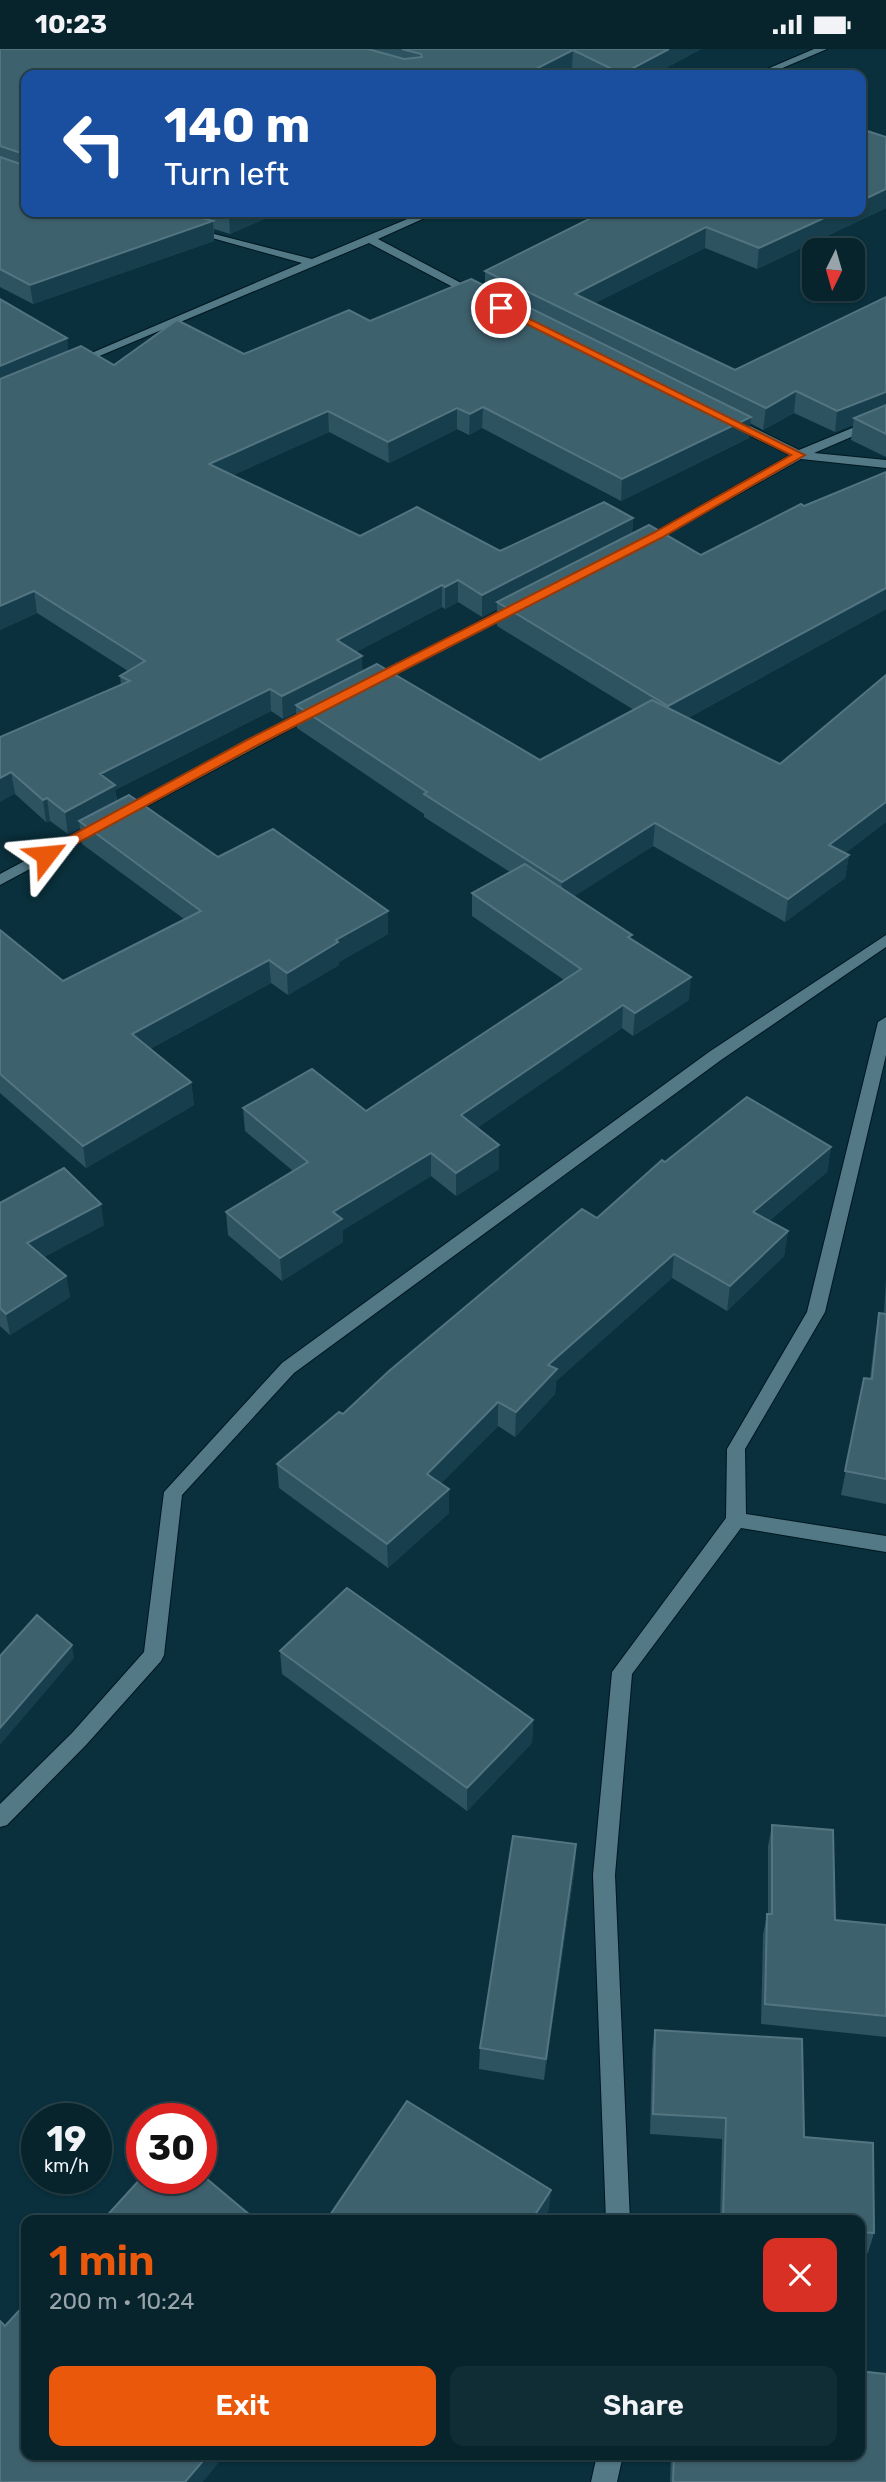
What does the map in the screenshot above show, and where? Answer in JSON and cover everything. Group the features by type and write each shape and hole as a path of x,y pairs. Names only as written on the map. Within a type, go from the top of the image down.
{"street":[{"path":"770,70 822,49"},
{"path":"66,367 421,217"},
{"path":"181,226 310,262"},
{"path":"370,239 487,300"},
{"path":"715,414 799,455 886,464"},
{"path":"632,548 799,455 886,418"},
{"path":"362,685 534,597"},
{"path":"0,880 326,705"},
{"path":"0,1818 79,1739 154,1655 173,1492 288,1368 715,1056 886,940"},
{"path":"618,2215 604,1875 622,1672 736,1520 736,1449 816,1312 886,1022"},
{"path":"736,1520 886,1544"},
{"path":"604,2482 609,2460"}],"building":[{"path":"0,49 368,49 404,59 422,57 421,54 402,49 669,49 630,70 614,70 573,50 534,70 21,70 21,153 0,146"},
{"path":"866,131 886,137 886,189 866,199"},
{"path":"0,157 21,164 21,217 198,217 213,221 30,285 0,269"},
{"path":"593,217 826,217 759,248 706,227 575,294 735,370 886,297 886,392 837,411 796,391 766,408 485,271"},
{"path":"471,279 751,417 622,479 483,407 470,414 457,408 388,442 328,411 209,464 360,536 417,507 500,551 604,502 633,518 482,595 458,580 445,587 442,585 337,640 362,656 282,696 270,689 100,774 115,785 65,812 47,798 43,800 11,772 0,778 0,737 130,681 120,676 145,661 34,591 0,606 0,379 81,346 114,365 177,320 244,354 349,310 370,321"},
{"path":"0,299 67,338 0,366"},
{"path":"886,405 886,434 854,418"},
{"path":"886,472 886,588 668,706 497,602 649,525 701,555 801,504 804,506"},
{"path":"377,664 540,760 652,700 780,764 886,675 886,802 829,845 849,855 788,899 655,823 562,882 424,794 427,792 296,705"},
{"path":"129,795 218,857 273,829 388,911 336,940 338,942 287,973 269,960 132,1034 191,1082 83,1146 0,1074 0,930 63,981 201,911 79,821"},
{"path":"525,864 632,935 628,937 691,977 635,1013 623,1005 461,1115 499,1145 456,1173 431,1153 333,1212 342,1219 280,1258 226,1212 308,1162 243,1108 312,1069 366,1111 581,969 472,893"},
{"path":"747,1097 831,1147 753,1212 788,1231 730,1286 674,1254 548,1365 557,1369 516,1412 498,1402 427,1474 449,1489 387,1544 277,1464 339,1412 343,1414 389,1371 582,1209 597,1218 662,1160 665,1162"},
{"path":"64,1168 101,1204 27,1243 66,1276 6,1314 0,1308 0,1203"},
{"path":"879,1313 886,1314 886,1479 845,1471 864,1378 872,1379"},
{"path":"347,1588 533,1720 467,1788 280,1651"},
{"path":"37,1615 72,1645 0,1728 0,1656"},
{"path":"772,1825 833,1830 835,1920 886,1925 886,2016 765,2004 767,1914 772,1914"},
{"path":"513,1836 576,1844 546,2059 480,2048"},
{"path":"655,2030 802,2039 804,2137 873,2143 874,2233 865,2232 865,2215 723,2215 726,2118 653,2114"},
{"path":"407,2101 551,2190 535,2215 330,2215"},
{"path":"217,2187 250,2215 107,2215 127,2194 217,2194"},
{"path":"21,2308 21,2460 204,2460 185,2482 0,2482 0,2321 5,2326"},
{"path":"865,2372 886,2374 886,2482 673,2482 674,2460 865,2460"}],"route":[{"path":"46,855 252,743 657,535 799,455 501,308"}]}
